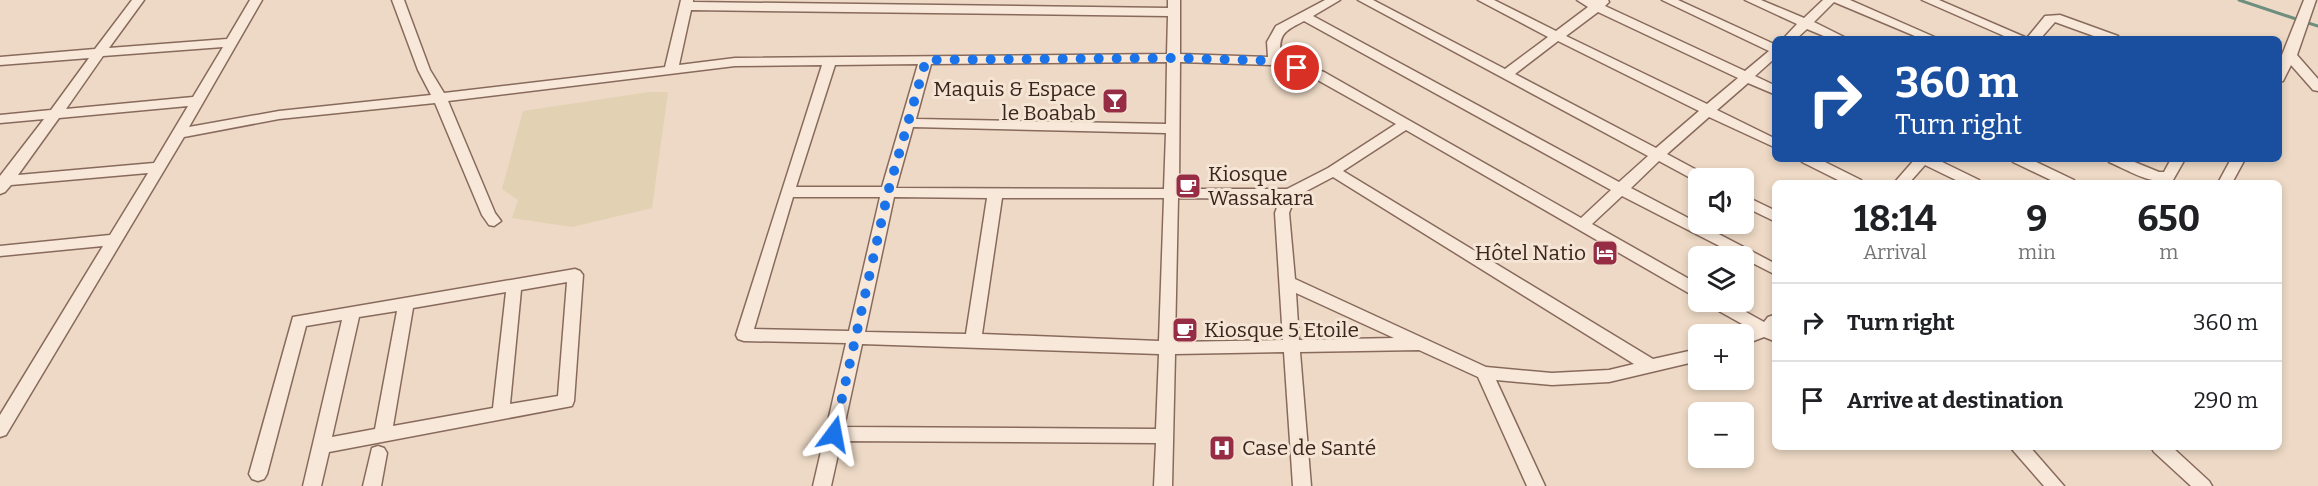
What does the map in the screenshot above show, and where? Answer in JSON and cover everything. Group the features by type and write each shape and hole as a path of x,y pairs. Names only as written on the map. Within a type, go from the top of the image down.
{"street":[{"path":"2,184 138,0"},
{"path":"0,430 159,167 256,0"},
{"path":"398,0 424,70 440,98 489,215 494,221"},
{"path":"1275,61 1273,42 1280,29 1334,0"},
{"path":"1364,0 1688,172"},
{"path":"1484,0 1772,142"},
{"path":"1583,0 1602,3 1772,89"},
{"path":"1668,0 1772,50"},
{"path":"1752,0 1835,36"},
{"path":"1792,36 1830,0"},
{"path":"1839,0 1926,36"},
{"path":"1928,0 2015,36"},
{"path":"2282,70 2310,0"},
{"path":"671,70 686,3 1175,6 1163,486"},
{"path":"1504,75 1602,3"},
{"path":"1303,16 1621,189 1772,268"},
{"path":"2035,36 2049,19 2056,18 2106,36"},
{"path":"0,61 232,42"},
{"path":"1582,225 1772,53"},
{"path":"2290,55 2318,87"},
{"path":"179,133 279,115 735,62 1175,58 1275,61 1319,75 1688,285"},
{"path":"830,60 744,335 973,340 1167,348 1421,344"},
{"path":"822,486 888,192 926,60"},
{"path":"0,119 198,101"},
{"path":"908,123 1173,129"},
{"path":"787,192 1289,194 1332,171 1406,124"},
{"path":"1813,162 1851,180"},
{"path":"1904,180 1920,162"},
{"path":"1929,162 1968,180"},
{"path":"2024,162 2063,180"},
{"path":"2121,162 2157,177 2168,177 2176,162"},
{"path":"2227,180 2236,162"},
{"path":"2,184 159,167"},
{"path":"1332,171 1651,366"},
{"path":"973,340 995,194"},
{"path":"1289,194 1282,213 1302,486"},
{"path":"1754,206 1772,215"},
{"path":"0,251 115,240"},
{"path":"258,474 299,321 575,275 566,401 322,446"},
{"path":"1287,282 1484,373 1552,379 1609,376 1688,357"},
{"path":"501,413 514,286"},
{"path":"383,433 406,302"},
{"path":"312,486 352,312"},
{"path":"1737,312 1772,329"},
{"path":"1754,335 1772,329"},
{"path":"1484,373 1536,486"},
{"path":"834,434 1165,436"},
{"path":"2022,450 2055,486"},
{"path":"2163,450 2203,486"},
{"path":"372,486 378,453"}],"shaded area":[{"path":"649,92 668,92 652,208 572,227 512,218 518,200 502,189 523,111"}],"waterway":[{"path":"2239,0 2299,20"},
{"path":"2305,22 2318,26"}],"place":[{"name":"Maquis & Espace le Boabab","path":"1115,101"},
{"name":"Kiosque Wassakara","path":"1188,186"},
{"name":"Hôtel Natio","path":"1605,253"},
{"name":"Kiosque 5 Etoile","path":"1185,330"},
{"name":"Case de Santé","path":"1222,448"}],"route":[{"path":"834,434 888,192 926,60 1175,58 1275,61 1297,68"}]}
